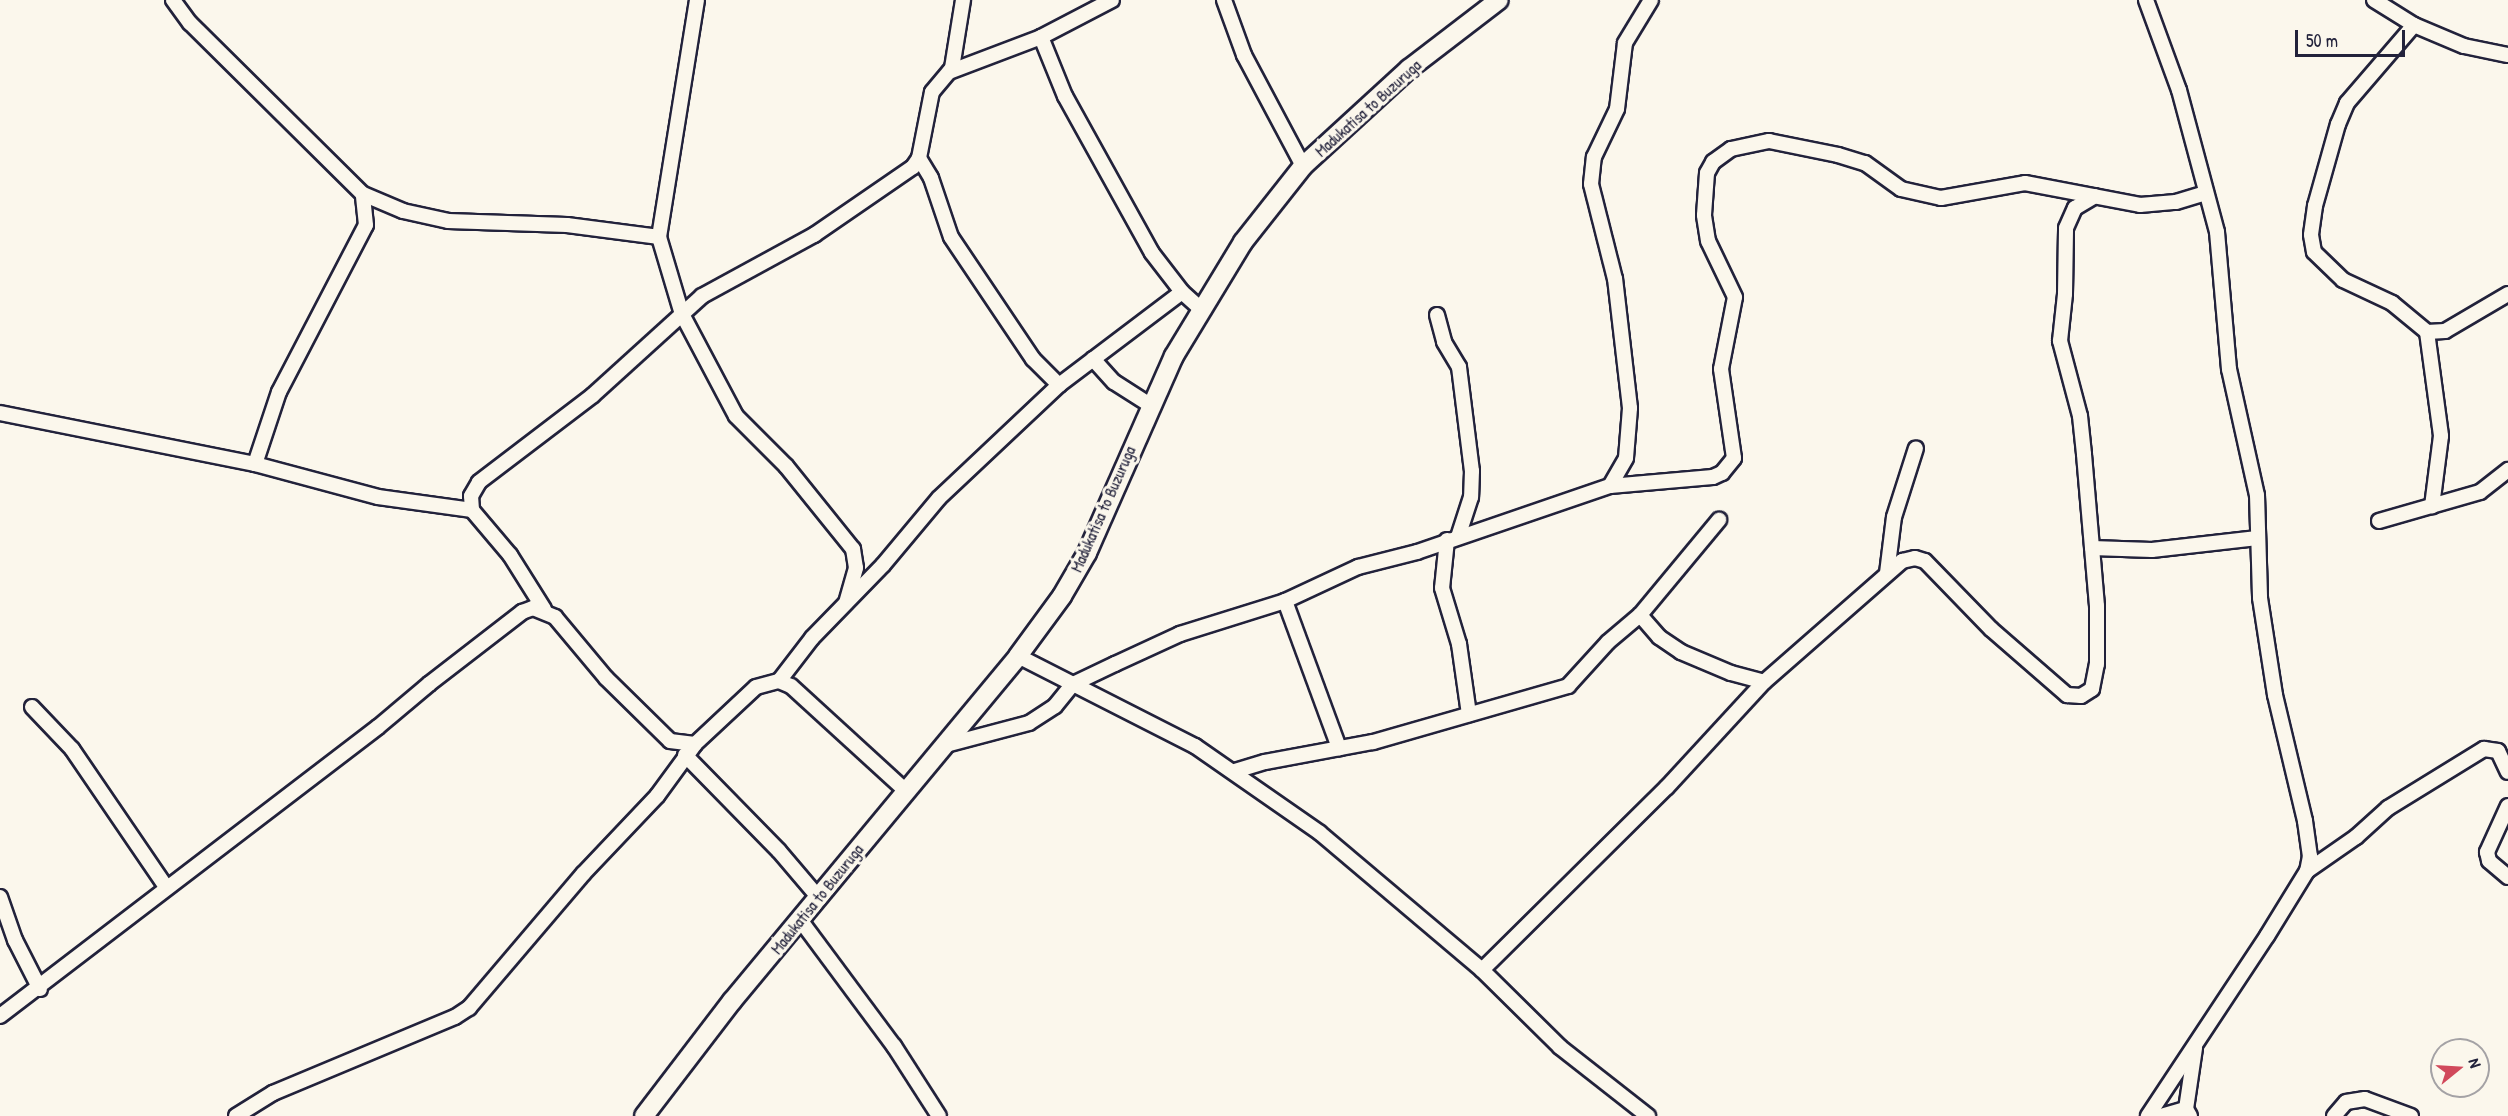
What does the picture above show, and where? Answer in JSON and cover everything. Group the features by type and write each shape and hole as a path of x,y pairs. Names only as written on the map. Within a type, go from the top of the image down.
{"main road":[{"name":"Madukatisa to Buzuruga","path":"644,1116 732,1000 801,921 905,790 1018,656 1087,553 1150,405 1201,309 1244,242 1303,166 1409,69 1499,0"}],"street":[{"path":"173,0 190,23 363,194 394,207 448,221 567,225 659,237"},
{"path":"697,0 659,237 682,314 736,416 786,466 853,549 856,568 846,603"},
{"path":"949,72 963,0"},
{"path":"472,510 475,489 495,466 593,395 682,314 729,279 814,235 913,167 919,158 932,92 949,72 1041,37 1112,0"},
{"path":"1224,0 1244,55 1303,166"},
{"path":"1610,486 1626,458 1630,408 1615,279 1591,184 1594,157 1617,109 1625,43 1651,0"},
{"path":"2146,0 2179,90 2217,231 2229,369 2257,495 2260,598 2275,695 2305,820 2310,856 2307,871 2148,1116"},
{"path":"2374,0 2414,25 2464,46 2508,55"},
{"path":"2414,25 2347,103 2315,206 2311,235 2314,252 2329,269 2343,280 2408,313 2427,332 2440,436 2432,506"},
{"path":"1041,37 1065,96 1152,253 1182,292 1201,309"},
{"path":"942,746 1029,723 1054,706 1073,684 1180,634 1285,601 1338,574 1610,486 1713,477 1734,458 1721,369 1735,297 1708,241 1704,215 1707,173 1713,162 1731,149 1769,141 1838,155 1865,163 1901,189 1941,198 2025,183 2069,188 2095,196 2156,205 2206,193"},
{"path":"919,158 931,178 951,237 1033,359 1059,384"},
{"path":"255,464 279,392 366,222 363,194"},
{"path":"1482,970 1667,787 1764,682 1902,561 1915,558 1925,561 2027,661 2067,694 2081,696 2092,689 2097,664 2092,548 2080,416 2060,341 2066,228 2075,208 2095,196"},
{"path":"366,222 394,207"},
{"path":"237,1116 304,1078 455,1017 469,1008 583,874 657,796 695,744 756,687 780,681 939,498 1059,384 1157,308 1182,292"},
{"path":"2427,332 2445,331 2508,294"},
{"path":"1437,315 1444,342 1459,367 1472,471 1471,497 1453,537 1443,597 1459,644 1469,714"},
{"path":"1093,359 1114,382 1150,405"},
{"path":"0,413 255,464 378,497 472,510 510,555 544,609 555,616 606,678 670,741 695,744"},
{"path":"1887,573 1894,517 1916,448"},
{"path":"2379,521 2480,492 2508,470"},
{"path":"1235,771 1373,742 1568,686 1608,642 1640,615 1719,520"},
{"path":"2092,548 2152,550 2257,538"},
{"path":"1285,601 1339,748"},
{"path":"0,1016 40,989 166,887 522,612 544,609"},
{"path":"1640,615 1659,638 1681,652 1731,673 1764,682"},
{"path":"1018,656 1235,771 1347,855 1482,970 1560,1047 1648,1116"},
{"path":"780,681 791,686 905,790"},
{"path":"32,707 72,748 166,887"},
{"path":"2307,871 2356,837 2388,808 2484,749 2498,751 2508,772"},
{"path":"685,755 779,850 819,898"},
{"path":"2508,806 2487,852 2489,861 2508,877"},
{"path":"0,897 15,940 40,989"},
{"path":"801,921 901,1056 939,1116"},
{"path":"2161,1116 2188,1112 2195,1046"},
{"path":"2334,1116 2346,1102 2365,1099 2411,1116"}]}
